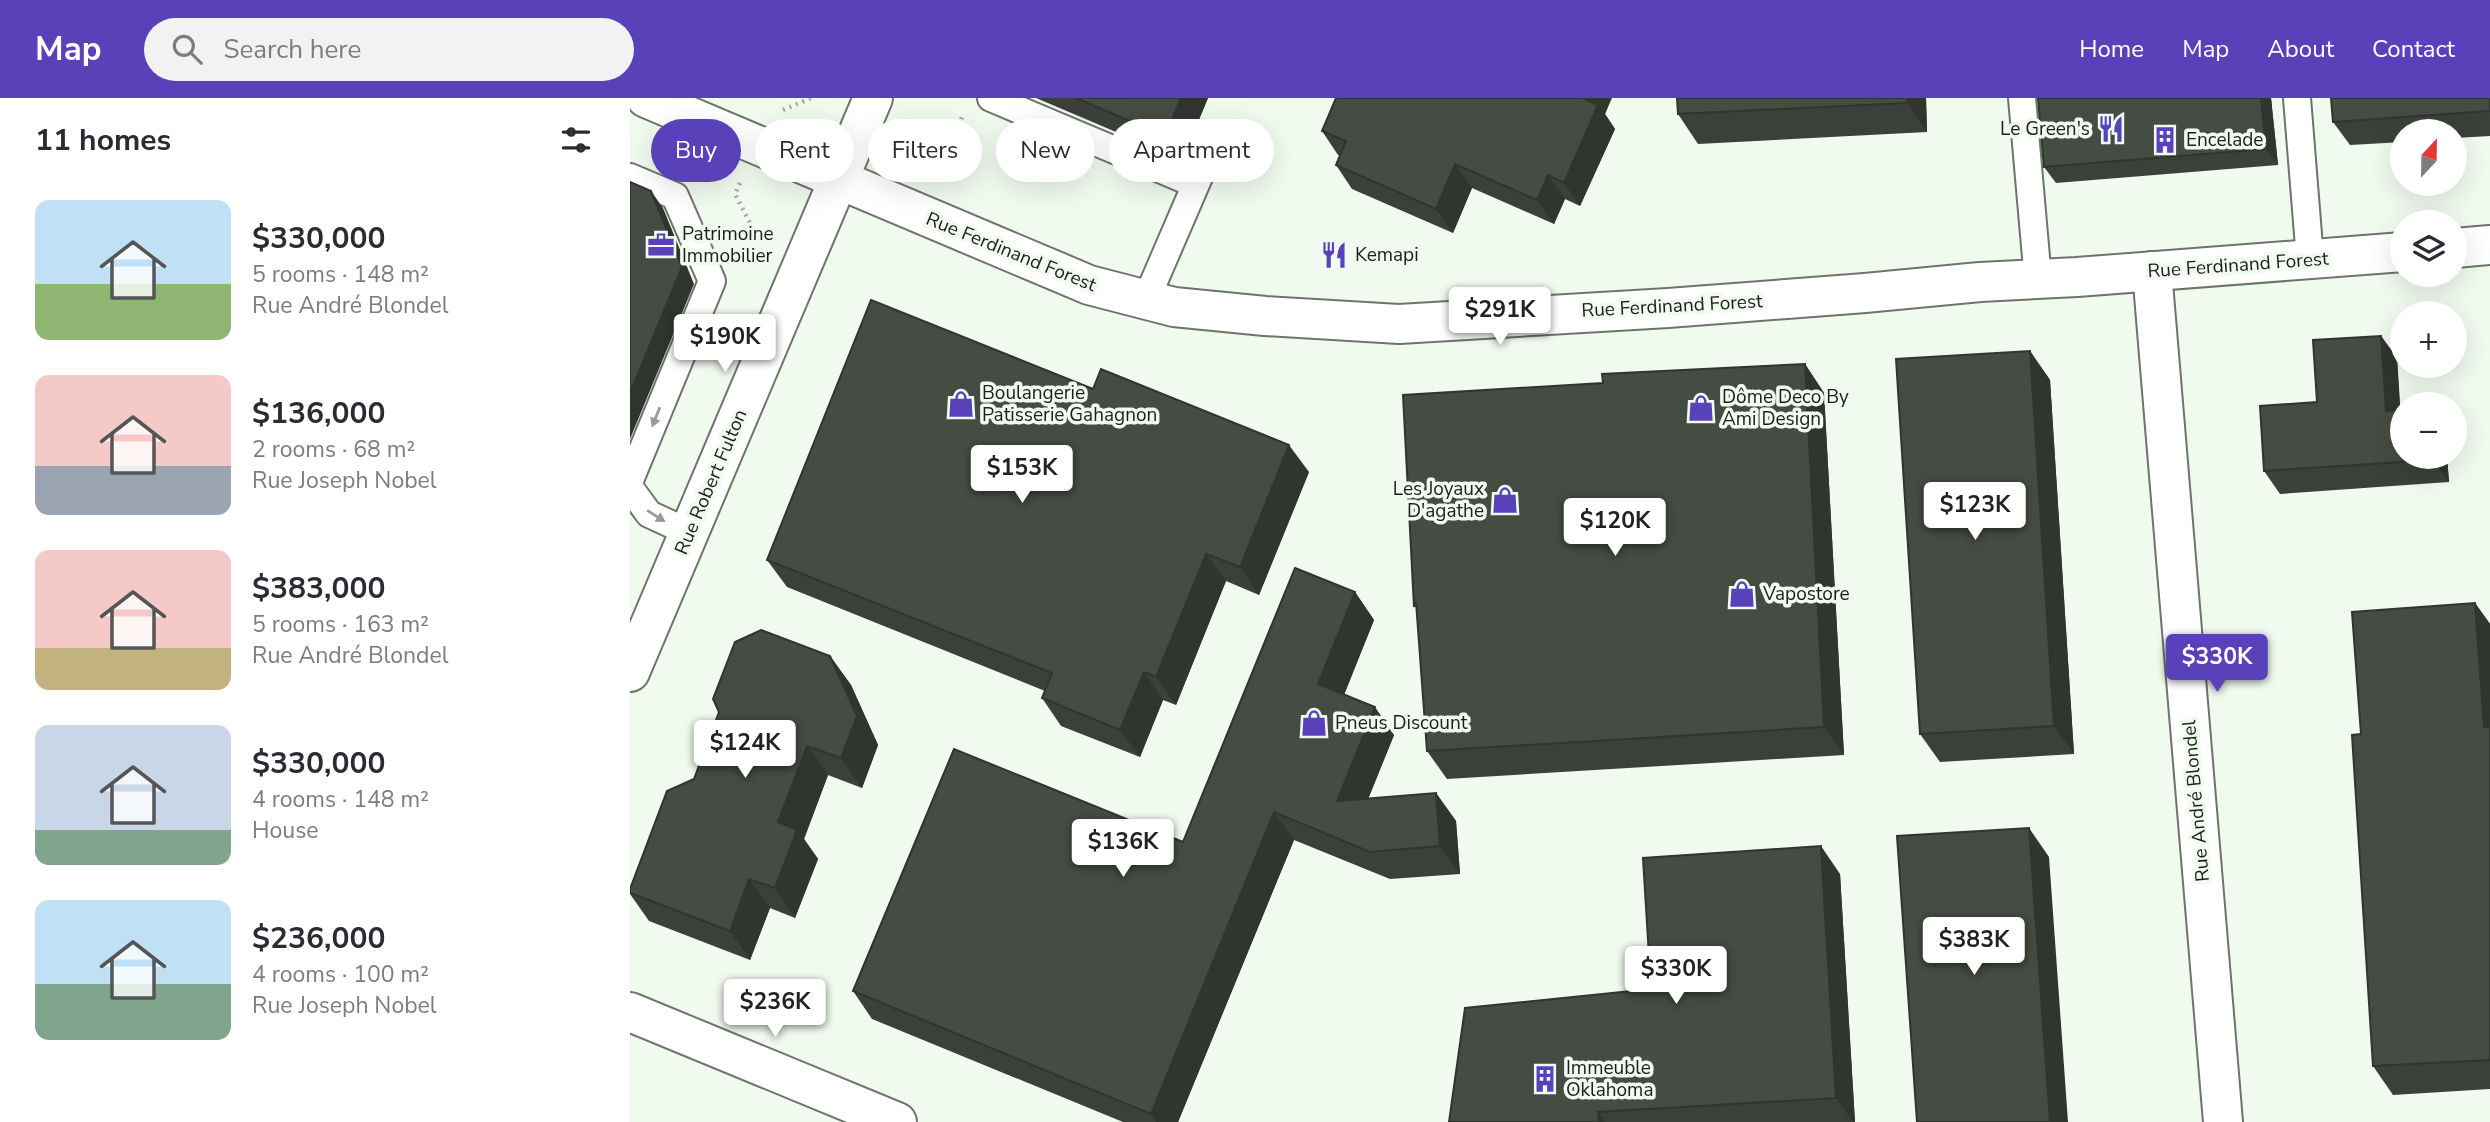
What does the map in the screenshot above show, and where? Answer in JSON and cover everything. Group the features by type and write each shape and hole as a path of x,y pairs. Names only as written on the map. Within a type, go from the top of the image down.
{"street":[{"name":"Rue Ferdinand Forest","path":"646,98 755,144"},
{"name":"Rue Robert Fulton","path":"854,144 873,98"},
{"name":"Rue Robert Fulton","path":"630,672 838,182"},
{"name":"Rue Ferdinand Forest","path":"844,182 1089,285 1146,300 1174,307 1265,316 1399,324 1800,298 1980,282 2038,280 2390,253"},
{"path":"2467,247 2490,245"},
{"name":"Rue André Blondel","path":"2152,271 2223,1122"},
{"path":"630,1012 897,1122"}],"lane":[{"path":"991,98 1197,181 1146,300"},
{"path":"2022,98 2038,280"},
{"path":"2297,98 2310,259"},
{"path":"630,177 675,195 712,281 630,480"},
{"path":"630,488 649,514 690,533"}],"path":[{"path":"780,111 811,98"},
{"path":"961,119 965,110"}],"building":[{"path":"1076,98 1181,98 1172,119 1125,119"},
{"path":"1336,98 1585,98 1598,105 1564,183 1548,175 1537,200 1455,164 1436,209 1336,165 1346,141 1322,131"},
{"path":"1677,98 1907,98 1907,103 1678,114"},
{"name":"Encelade","path":"2038,98 2261,98 2266,149 2044,167"},
{"path":"2331,98 2490,98 2490,111 2333,122"},
{"path":"630,182 651,191 682,267 630,393"},
{"path":"871,300 1093,389 1101,369 1289,445 1240,567 1206,554 1156,677 1144,672 1120,730 1042,698 1052,673 767,560"},
{"path":"2381,336 2386,411 2390,411 2390,463 2264,471 2260,406 2317,402 2313,340"},
{"path":"2030,351 2054,726 1920,734 1896,359"},
{"path":"1805,364 1824,727 1427,751 1416,602 1414,607 1403,395 1603,383 1602,374"},
{"path":"1295,568 1355,592 1318,684 1375,707 1337,801 1436,793 1440,846 1370,852 1274,812 1151,1114 853,991 954,749 1183,842"},
{"path":"2475,603 2484,727 2490,727 2490,1060 2373,1066 2352,735 2361,734 2352,612"},
{"path":"761,630 830,656 857,716 841,758 807,746 778,822 797,830 775,888 749,879 730,931 630,893 630,889 667,791 694,779 719,712 713,699 735,642"},
{"path":"2029,828 2050,1122 1917,1122 1897,836"},
{"path":"1821,846 1836,1098 1598,1112 1599,1122 1449,1122 1465,1008 1651,989 1643,858"}],"place":[{"name":"Le Green's","path":"2111,129"},
{"name":"Encelade","path":"2165,140"},
{"name":"Patrimoine Immobilier","path":"661,245"},
{"name":"Kemapi","path":"1334,255"},
{"name":"Boulangerie Patisserie Gahagnon","path":"961,404"},
{"name":"Dôme Deco By Ami Design","path":"1701,408"},
{"name":"Les Joyaux D'agathe","path":"1505,500"},
{"name":"Vapostore","path":"1742,594"},
{"name":"Pneus Discount","path":"1314,723"},
{"name":"Immeuble Oklahoma","path":"1545,1079"}]}
